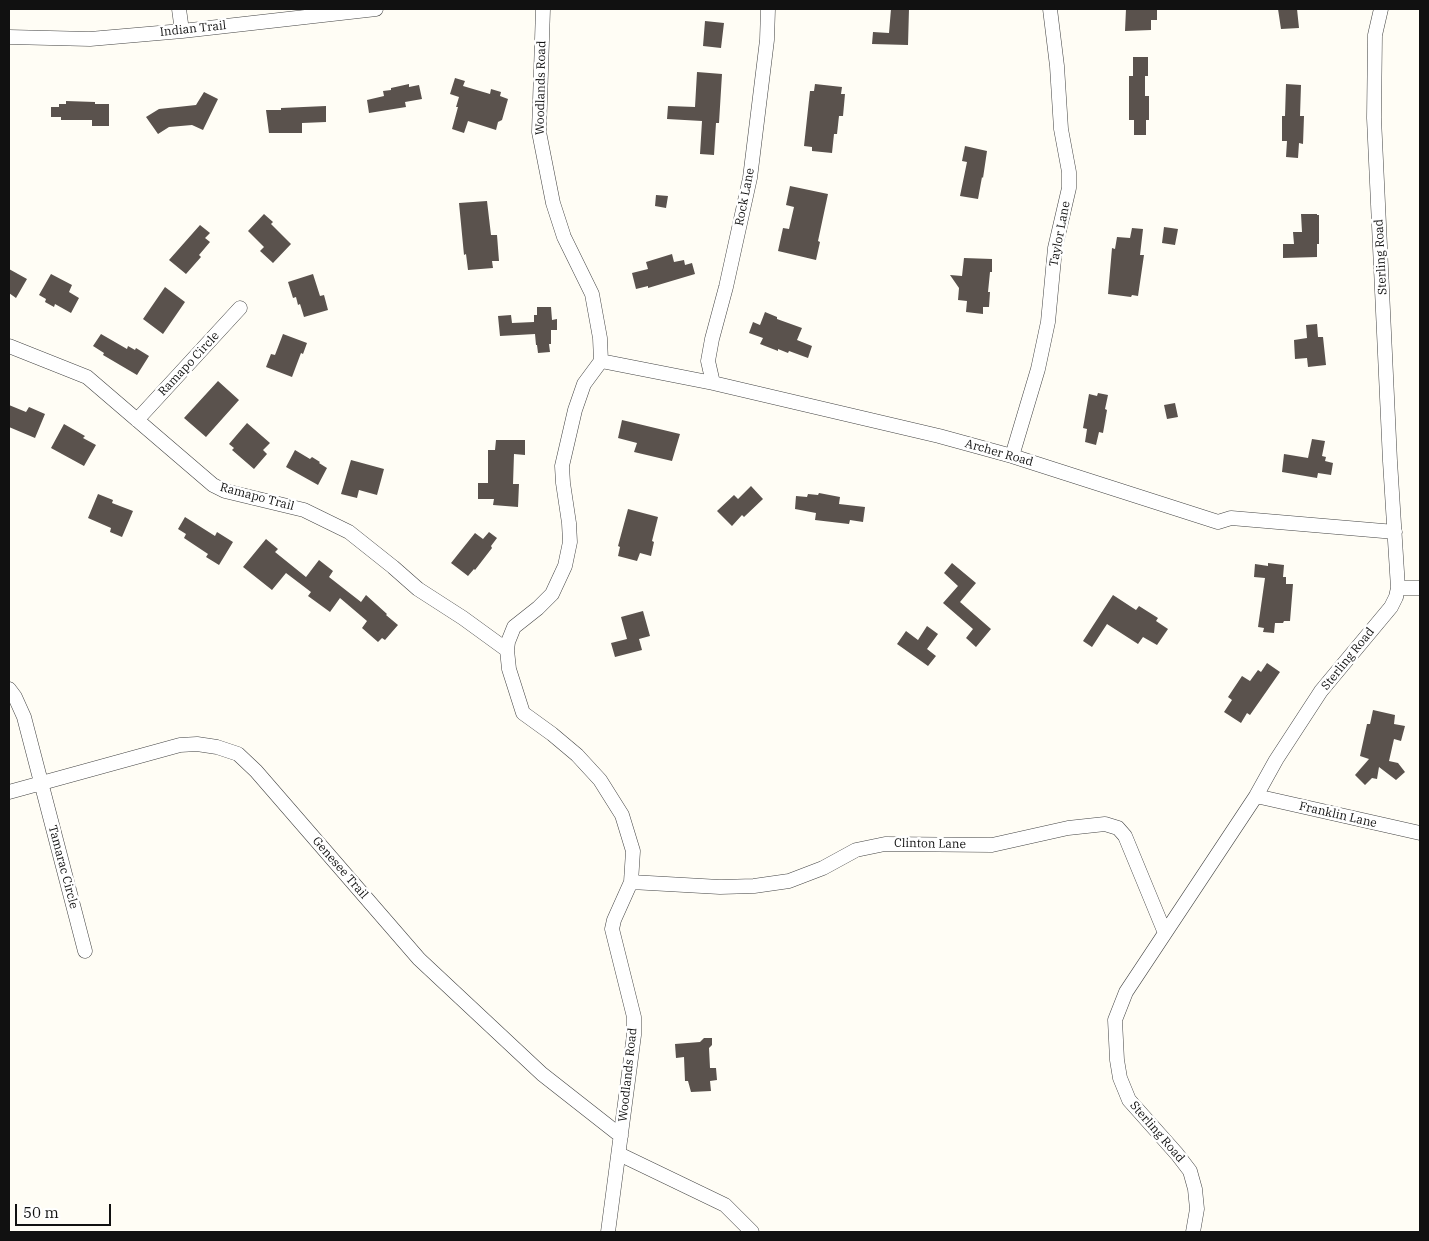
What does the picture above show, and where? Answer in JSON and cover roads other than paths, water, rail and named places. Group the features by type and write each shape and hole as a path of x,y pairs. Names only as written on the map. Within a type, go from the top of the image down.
{"street":[{"path":"179,9 182,31"},
{"name":"Indian Trail","path":"9,37 90,39 182,31 376,9"},
{"name":"Woodlands Road","path":"543,9 538,132 553,203 561,229 592,294 600,338 601,361 584,384 575,410 562,466 570,542 565,566 552,594 514,627 507,650 509,669 523,713 577,755 600,780 622,815 633,851 631,882 614,920 612,930 634,1017 634,1035 608,1232"},
{"name":"Rock Lane","path":"712,383 708,360 750,178 767,40 768,9"},
{"name":"Taylor Lane","path":"1012,456 1040,360 1048,322 1055,248 1069,188 1069,172 1061,129 1057,66 1050,9"},
{"name":"Sterling Road","path":"1193,1232 1197,1209 1196,1189 1190,1171 1129,1100 1120,1078 1115,1020 1126,992 1256,796 1276,760 1321,691 1391,607 1396,597 1398,588 1396,532 1390,461 1374,118 1375,35 1381,9"},
{"name":"Ramapo Circle","path":"137,420 240,308"},
{"name":"Ramapo Trail","path":"9,346 87,377 213,485 225,491 304,510 349,532 418,589 463,618 507,650"},
{"name":"Archer Road","path":"601,361 712,383 939,436 1012,456 1218,522 1231,518 1396,532"},
{"path":"1398,588 1420,588"},
{"name":"Tamarac Circle","path":"9,689 24,717 85,951"},
{"name":"Genesee Trail","path":"9,792 180,745 197,744 217,747 238,754 256,771 419,959 542,1074 621,1136"},
{"name":"Franklin Lane","path":"1256,796 1420,833"},
{"name":"Clinton Lane","path":"631,882 720,887 789,882 824,868 856,850 885,844 992,845 1068,828 1105,824 1118,828 1125,836 1165,933"},
{"path":"619,1154 726,1205 752,1232"}]}
